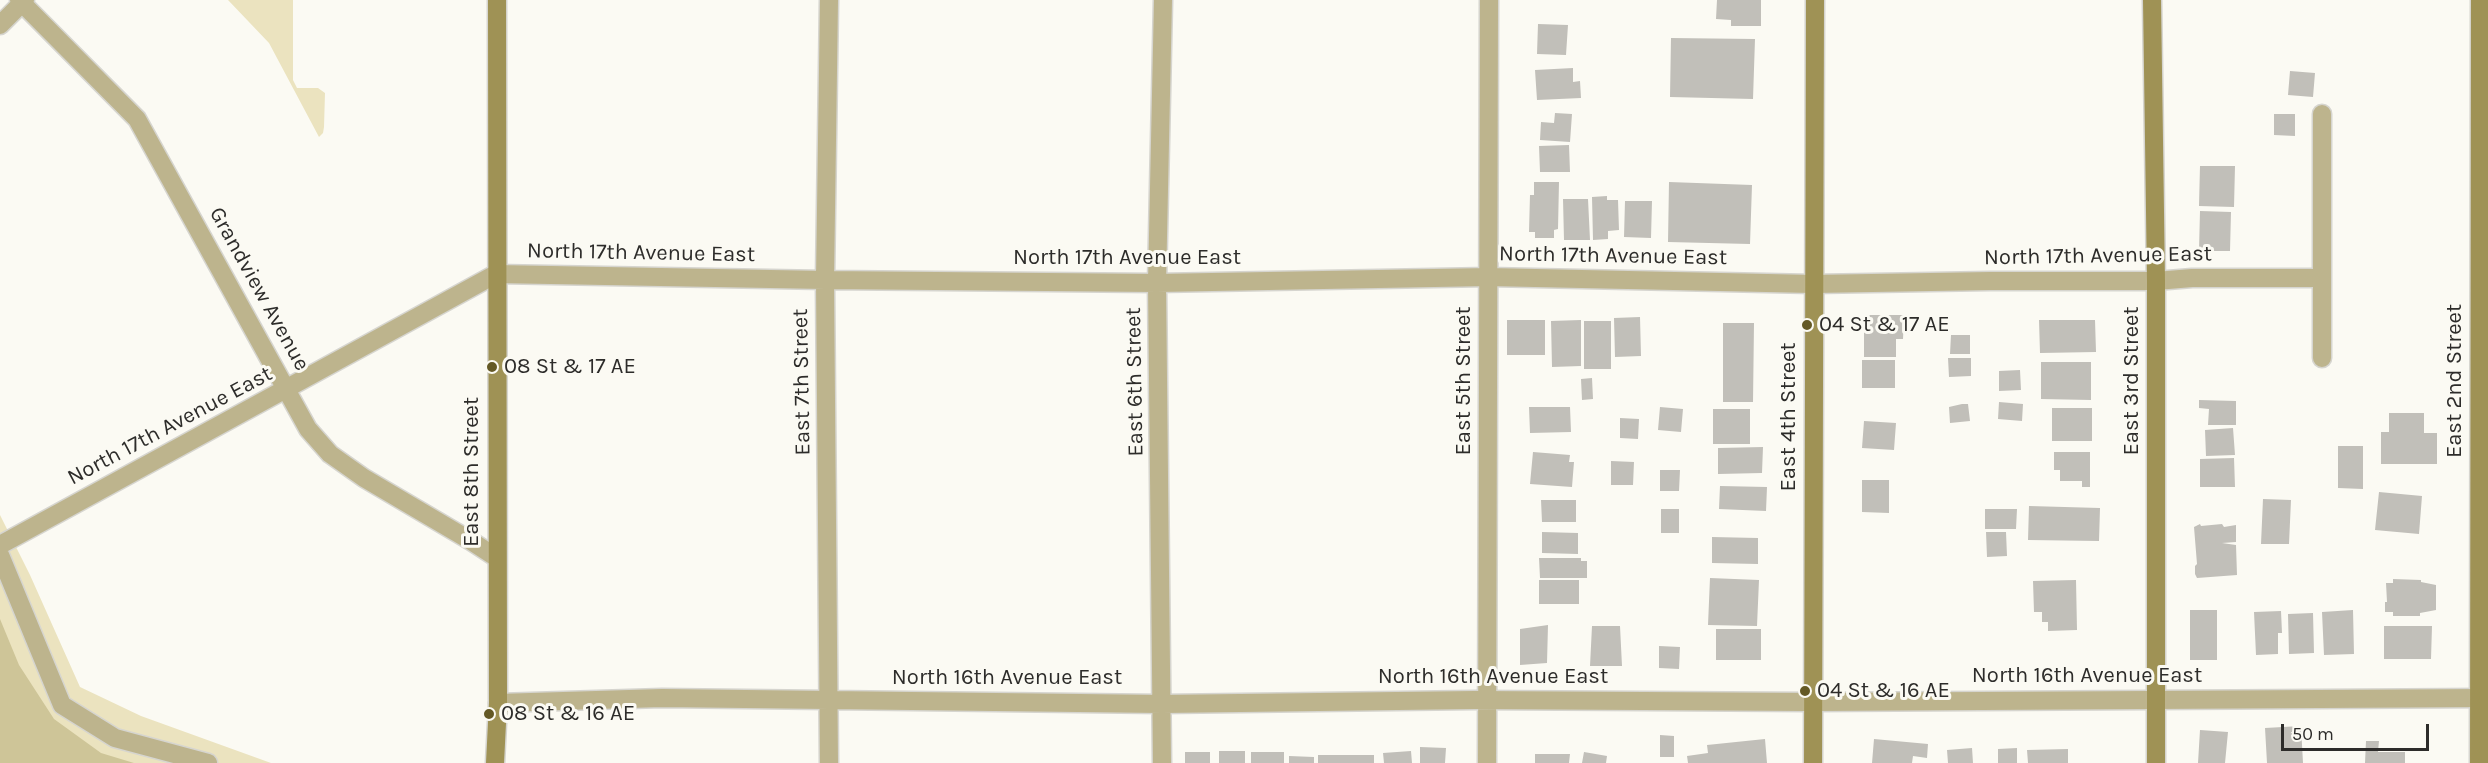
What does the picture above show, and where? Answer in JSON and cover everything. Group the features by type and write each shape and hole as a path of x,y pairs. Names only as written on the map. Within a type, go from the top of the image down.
{"street":[{"name":"East 8th Street","path":"495,763 498,703 497,0"},
{"name":"East 7th Street","path":"829,0 825,280 829,763"},
{"name":"East 6th Street","path":"1162,763 1157,283 1163,0"},
{"name":"East 5th Street","path":"1487,763 1489,0"},
{"name":"East 4th Street","path":"1813,763 1815,0"},
{"name":"East 3rd Street","path":"2152,0 2156,281 2156,763"},
{"name":"East 2nd Street","path":"2479,763 2483,698 2483,276 2480,0"},
{"path":"0,25 22,1"},
{"name":"Grandview Avenue","path":"22,1 137,119 308,429 330,454 364,478 497,558"},
{"path":"2322,114 2322,358"},
{"name":"North 17th Avenue East","path":"0,545 496,274 1157,283 1489,277 1813,285 2322,278"},
{"path":"0,555 62,705 115,738 208,763"},
{"name":"North 16th Avenue East","path":"498,703 662,698 1162,704 1486,700 1812,702 2483,698"}],"shaded area":[{"path":"228,0 293,0 293,80 297,88 318,88 325,93 324,127 319,137 269,43"},
{"path":"0,515 30,575 80,687 141,716 271,763 0,763"},
{"path":"0,619 19,665 54,719 101,753 134,763 0,763"}],"building":[{"path":"1717,0 1761,0 1761,26 1731,26 1731,20 1716,19"},
{"path":"1538,24 1568,25 1566,55 1537,54"},
{"path":"1671,38 1755,39 1753,99 1670,97"},
{"path":"1573,68 1573,82 1580,81 1581,98 1537,100 1535,70"},
{"path":"2290,71 2315,73 2313,97 2288,95"},
{"path":"1555,113 1572,114 1570,142 1540,140 1541,122 1554,123"},
{"path":"2274,114 2295,114 2295,136 2274,135"},
{"path":"1569,145 1570,172 1540,172 1539,146"},
{"path":"2200,166 2235,166 2234,207 2199,206"},
{"path":"1534,182 1559,182 1558,229 1554,230 1554,238 1535,238 1535,232 1529,232 1530,195 1534,195"},
{"path":"1669,182 1752,185 1750,244 1668,242"},
{"path":"1607,196 1607,200 1618,200 1619,230 1608,231 1608,239 1593,240 1592,197"},
{"path":"1563,199 1588,199 1590,240 1564,240"},
{"path":"1625,201 1652,201 1651,238 1624,237"},
{"path":"2200,211 2231,212 2230,251 2199,251"},
{"path":"1864,315 1904,315 1903,339 1896,339 1896,357 1864,357"},
{"path":"1640,317 1641,356 1615,357 1614,318"},
{"path":"1507,320 1545,320 1545,355 1507,355"},
{"path":"1581,320 1581,366 1552,367 1551,321"},
{"path":"2039,320 2095,320 2096,352 2040,353"},
{"path":"1584,321 1611,321 1611,369 1584,369"},
{"path":"1723,323 1754,323 1753,402 1723,402"},
{"path":"1951,335 1970,335 1970,354 1950,354"},
{"path":"1948,358 1971,358 1971,376 1949,377"},
{"path":"1862,360 1895,360 1895,388 1862,388"},
{"path":"2041,362 2091,362 2091,400 2041,399"},
{"path":"2020,370 2021,390 1999,391 1999,371"},
{"path":"1592,378 1593,399 1582,400 1581,379"},
{"path":"2199,400 2236,401 2236,425 2208,425 2209,409 2199,408"},
{"path":"1999,402 2023,404 2022,421 1998,419"},
{"path":"1968,404 1970,421 1950,423 1949,407"},
{"path":"1529,407 1570,407 1571,432 1530,433"},
{"path":"1660,407 1683,409 1681,432 1658,430"},
{"path":"2052,408 2092,408 2092,441 2052,441"},
{"path":"1713,409 1750,409 1750,444 1713,444"},
{"path":"2389,413 2424,413 2424,433 2437,433 2437,464 2381,464 2381,432 2389,432"},
{"path":"1620,418 1639,419 1638,439 1620,438"},
{"path":"1864,421 1896,423 1894,450 1862,448"},
{"path":"2233,428 2235,455 2206,456 2205,430"},
{"path":"2338,446 2363,446 2363,489 2338,488"},
{"path":"1763,447 1762,473 1718,474 1718,448"},
{"path":"1533,452 1570,455 1569,462 1574,462 1572,487 1530,484"},
{"path":"2054,452 2090,452 2090,487 2082,487 2082,481 2060,481 2060,470 2054,470"},
{"path":"2234,458 2235,487 2200,487 2200,459"},
{"path":"1611,461 1634,462 1633,485 1611,485"},
{"path":"1660,470 1680,470 1679,491 1660,491"},
{"path":"1862,480 1889,480 1889,513 1862,512"},
{"path":"1720,486 1767,487 1766,511 1719,509"},
{"path":"2379,492 2422,496 2419,534 2375,530"},
{"path":"2263,499 2291,500 2289,544 2261,544"},
{"path":"1541,500 1576,500 1576,522 1542,522"},
{"path":"2029,506 2100,508 2099,541 2028,540"},
{"path":"1661,509 1679,509 1679,533 1661,533"},
{"path":"1985,509 2017,509 2016,529 1985,529"},
{"path":"2200,524 2201,526 2222,524 2224,527 2236,525 2236,542 2222,543 2236,545 2237,575 2197,578 2194,527"},
{"path":"1542,532 1578,533 1578,554 1542,553"},
{"path":"1986,532 2006,532 2007,556 1987,557"},
{"path":"1712,537 1758,538 1758,564 1712,563"},
{"path":"1539,558 1581,558 1581,561 1587,561 1587,578 1540,578"},
{"path":"1710,578 1759,580 1757,626 1708,625"},
{"path":"2393,579 2421,580 2421,582 2436,585 2436,610 2420,613 2420,616 2393,616 2393,612 2385,612 2386,583 2393,583"},
{"path":"1539,580 1579,580 1579,604 1539,604"},
{"path":"2076,580 2077,630 2048,631 2048,622 2042,622 2042,612 2034,612 2033,581"},
{"path":"2190,610 2217,610 2217,660 2190,660"},
{"path":"2353,610 2354,654 2324,655 2322,612"},
{"path":"2281,611 2282,633 2278,633 2278,654 2256,655 2254,612"},
{"path":"2313,613 2314,653 2289,654 2288,614"},
{"path":"1548,625 1547,663 1520,665 1520,629"},
{"path":"1592,626 1620,626 1622,666 1590,666"},
{"path":"2384,626 2432,626 2431,659 2384,659"},
{"path":"1716,629 1761,629 1761,660 1716,660"},
{"path":"1659,646 1680,647 1679,669 1659,668"},
{"path":"2301,726 2303,763 2267,763 2265,728"},
{"path":"2200,730 2228,732 2225,763 2198,763"},
{"path":"1660,735 1674,736 1674,757 1660,757"},
{"path":"1765,739 1767,763 1688,763 1687,756 1708,753 1707,745"},
{"path":"1874,739 1928,744 1927,758 1913,756 1912,763 1872,763"},
{"path":"2366,741 2379,741 2378,752 2405,752 2405,763 2365,763"},
{"path":"1420,747 1446,748 1445,763 1420,763"},
{"path":"1972,748 1973,763 1948,763 1947,750"},
{"path":"2017,748 2017,763 1998,763 1998,749"},
{"path":"2068,749 2068,763 2028,763 2027,750"},
{"path":"1219,751 1245,751 1245,763 1219,763"},
{"path":"1411,751 1412,763 1384,763 1383,753"},
{"path":"1185,752 1210,752 1210,763 1185,763"},
{"path":"1251,752 1284,752 1284,763 1251,763"},
{"path":"1584,752 1607,756 1606,763 1582,763"},
{"path":"1535,754 1570,754 1569,763 1535,763"},
{"path":"1318,755 1374,755 1374,763 1318,763"},
{"path":"1289,756 1314,757 1314,763 1289,763"}],"place":[{"name":"04 St & 17 AE","path":"1807,325"},
{"name":"08 St & 17 AE","path":"492,367"},
{"name":"04 St & 16 AE","path":"1805,691"},
{"name":"08 St & 16 AE","path":"489,714"}]}
